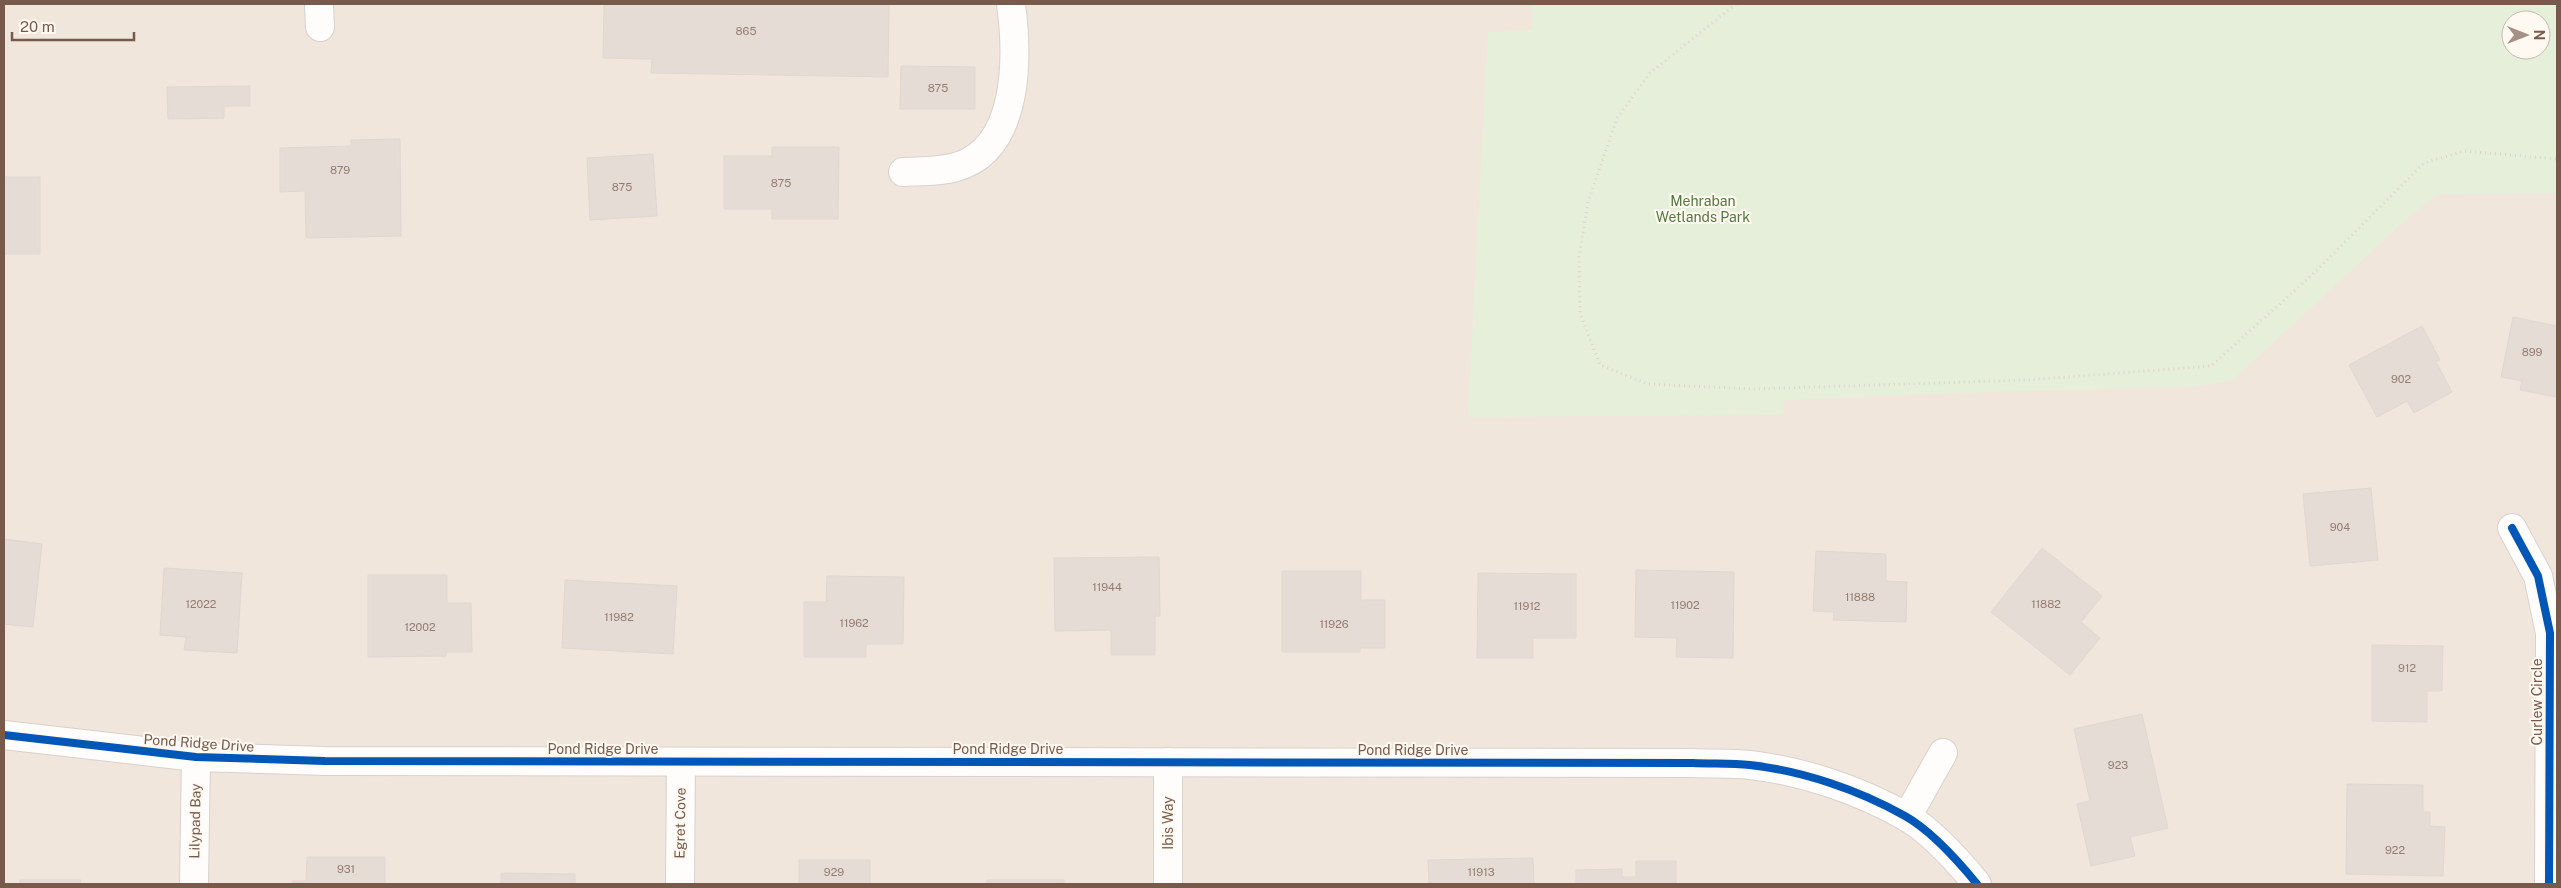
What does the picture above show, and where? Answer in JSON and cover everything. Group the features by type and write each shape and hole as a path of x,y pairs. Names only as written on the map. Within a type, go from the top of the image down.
{"street":[{"path":"903,172 937,171 957,167 980,155 995,137 1007,113 1013,86 1014,48 1011,4"},
{"name":"Curlew Circle","path":"2512,528 2538,576 2550,633 2549,884"},
{"name":"Pond Ridge Drive","path":"4,735 196,757 325,761 1683,763 1751,765 1808,776 1861,795 1907,817 1944,848 1977,884"},
{"path":"1907,817 1943,753"},
{"name":"Lilypad Bay","path":"194,884 196,757"},
{"name":"Egret Cove","path":"680,884 681,762"},
{"name":"Ibis Way","path":"1168,762 1168,884"}],"path":[{"path":"1736,4 1650,73 1617,118 1588,202 1579,257 1580,313 1600,365 1648,384 1763,389 2027,380 2211,366 2314,273 2424,163 2465,150 2557,159"}],"shaded area":[{"path":"4,4 2557,4 2557,884 4,884"}],"green space":[{"name":"Mehraban Wetlands Park","path":"1531,4 2557,4 2557,193 2438,194 2407,219 2233,380 2194,387 2014,391 1784,400 1782,415 1468,417 1488,32 1532,30"}],"building":[{"path":"604,4 889,4 888,77 651,73 652,59 603,58"},
{"path":"901,66 975,67 975,109 900,109"},
{"path":"250,86 250,106 224,106 224,118 168,119 167,87"},
{"path":"400,139 401,236 306,238 305,191 280,192 280,148 351,146 351,140"},
{"path":"772,147 839,147 838,219 772,219 772,209 724,209 724,156 772,156"},
{"path":"653,154 657,216 590,220 587,158"},
{"path":"4,177 40,177 40,254 4,254"},
{"path":"2513,317 2557,326 2557,397 2520,390 2522,381 2501,377"},
{"path":"2422,326 2440,360 2436,362 2452,392 2414,413 2407,401 2377,417 2349,365"},
{"path":"2371,488 2378,560 2310,566 2303,494"},
{"path":"4,539 42,544 33,627 4,624"},
{"path":"2042,548 2102,596 2081,622 2100,638 2070,675 1991,612"},
{"path":"1816,551 1886,554 1886,581 1907,582 1906,622 1833,620 1834,612 1813,611"},
{"path":"1159,557 1160,616 1155,616 1155,655 1111,655 1111,630 1055,631 1054,558"},
{"path":"164,568 242,573 237,653 184,650 186,637 160,635"},
{"path":"1636,570 1734,572 1733,658 1676,657 1677,638 1635,637"},
{"path":"1282,571 1361,571 1361,600 1385,600 1385,648 1360,648 1360,652 1282,652"},
{"path":"1478,573 1576,574 1576,638 1533,638 1533,658 1477,658"},
{"path":"368,575 447,575 447,603 471,603 472,652 446,652 446,656 368,657"},
{"path":"827,576 904,577 903,644 866,644 866,657 804,657 804,602 826,602"},
{"path":"565,580 677,586 673,654 562,648"},
{"path":"2372,645 2443,646 2442,691 2427,691 2427,722 2372,721"},
{"path":"2142,714 2168,828 2130,837 2135,856 2091,866 2077,804 2090,801 2074,729"},
{"path":"2347,784 2423,785 2423,812 2430,812 2430,826 2445,827 2443,876 2346,874"},
{"path":"307,857 385,857 385,884 292,884 292,881 306,881"},
{"path":"1533,858 1534,884 1429,884 1428,860"},
{"path":"799,860 870,860 870,884 799,884"},
{"path":"1636,861 1676,861 1676,884 1576,884 1576,870 1622,869 1622,877 1636,877"},
{"path":"501,873 575,874 575,884 501,884"},
{"path":"20,880 81,880 80,884 20,884"},
{"path":"987,880 1064,880 1064,884 987,884"}],"cycle path":[{"path":"2512,528 2538,576 2550,633 2549,884"},
{"path":"4,735 196,757 325,761 1743,764 1790,772 1830,783 1869,798 1905,816 1934,838 1977,884"}]}
